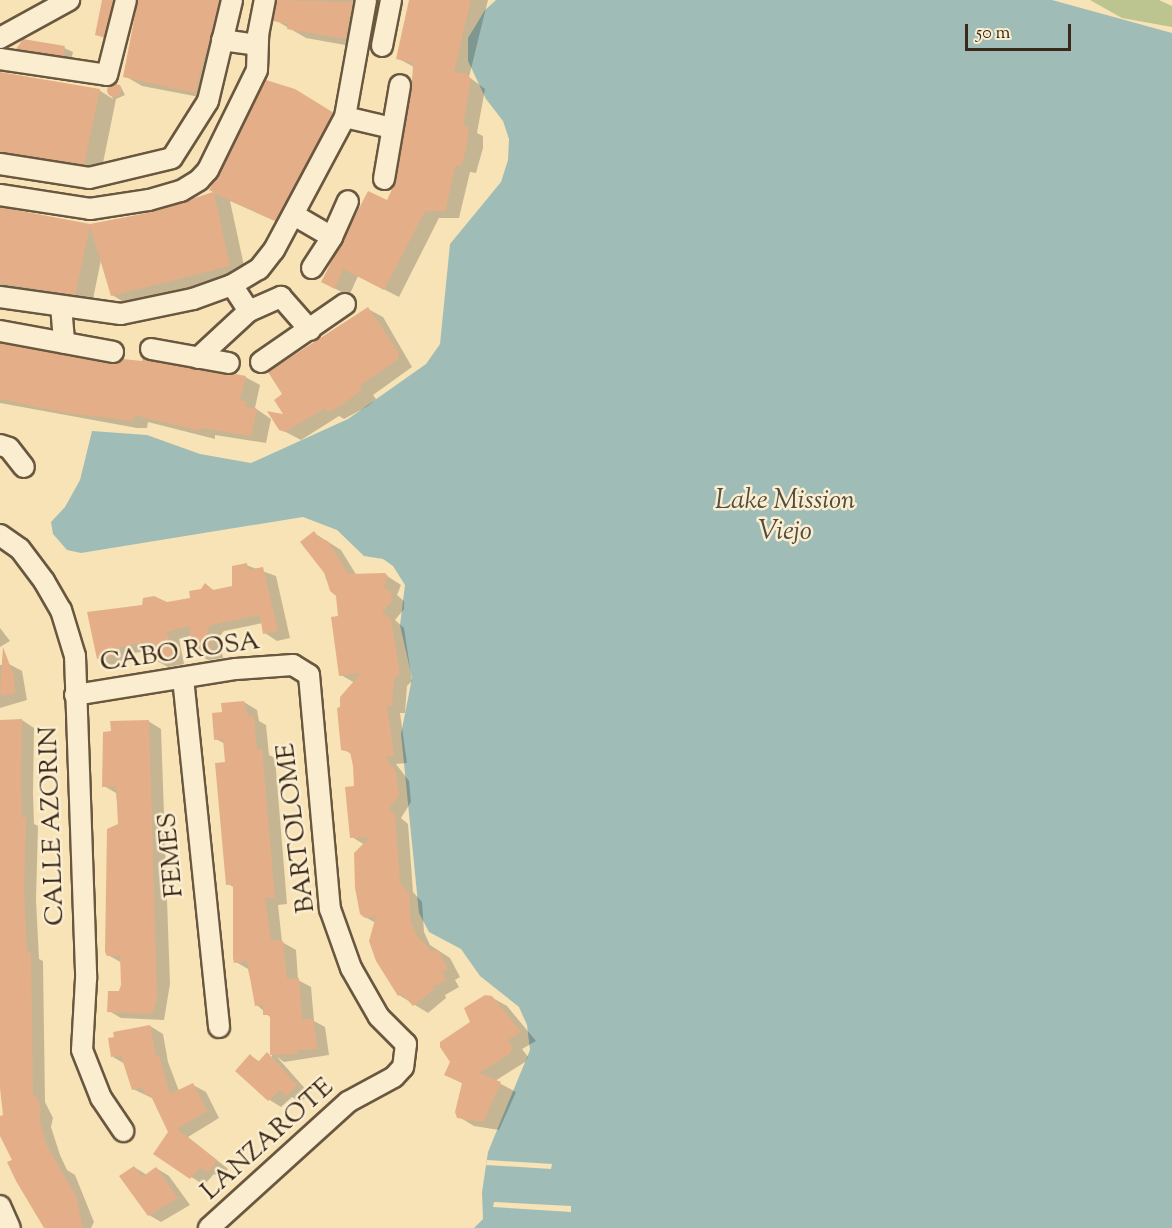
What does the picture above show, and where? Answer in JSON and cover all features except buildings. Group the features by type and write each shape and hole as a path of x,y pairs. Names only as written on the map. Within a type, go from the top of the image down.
{"street":[{"path":"0,38 69,0"},
{"path":"0,59 107,75 126,0"},
{"path":"0,164 89,177 175,155 208,101 232,0"},
{"path":"0,195 90,210 181,191 200,178 208,170 257,70 257,45 265,0"},
{"path":"0,297 121,314 193,299 232,285 259,269 294,215 345,117 365,1 390,5 381,46"},
{"path":"222,40 257,45"},
{"path":"384,179 400,85"},
{"path":"345,117 392,128"},
{"path":"175,155 200,178"},
{"path":"89,177 90,210"},
{"path":"312,268 332,237 348,201"},
{"path":"294,215 332,237"},
{"path":"232,285 249,311"},
{"path":"198,358 249,311 280,297 310,330"},
{"path":"261,362 345,304"},
{"path":"61,306 64,343"},
{"path":"0,331 113,352"},
{"path":"151,349 229,363"},
{"path":"0,445 9,447 24,467"},
{"name":"CALLE AZORIN","path":"0,535 20,549 61,610 75,656 86,979 82,1050 101,1098 123,1131"},
{"name":"CABO ROSA","path":"75,695 183,678 293,665"},
{"name":"BARTOLOME","path":"293,665 309,675 330,909 351,968 379,1017 406,1044 403,1067 394,1077"},
{"name":"FEMES","path":"183,678 219,1027"},
{"name":"LANZAROTE","path":"209,1228 348,1102 394,1077"},
{"path":"0,1206 10,1228"}],"green space":[{"path":"1090,0 1159,0 1172,6 1172,27 1122,18"}],"water":[{"name":"Lake Mission Viejo","path":"496,0 1052,0 1172,33 1172,1228 474,1228 483,1219 482,1192 488,1152 530,1050 527,1025 519,1007 480,976 461,949 429,932 419,913 401,734 412,678 400,625 405,585 393,566 383,559 364,556 337,530 303,517 81,553 67,550 53,534 51,522 65,507 80,480 92,431 147,435 200,454 251,463 348,419 426,364 440,344 450,244 501,182 508,160 509,139 503,121 486,99 468,61 468,38 485,10"}],"pier":[{"path":"487,1160 552,1164 551,1169 486,1165"},
{"path":"494,1202 571,1206 571,1212 493,1207"}]}
